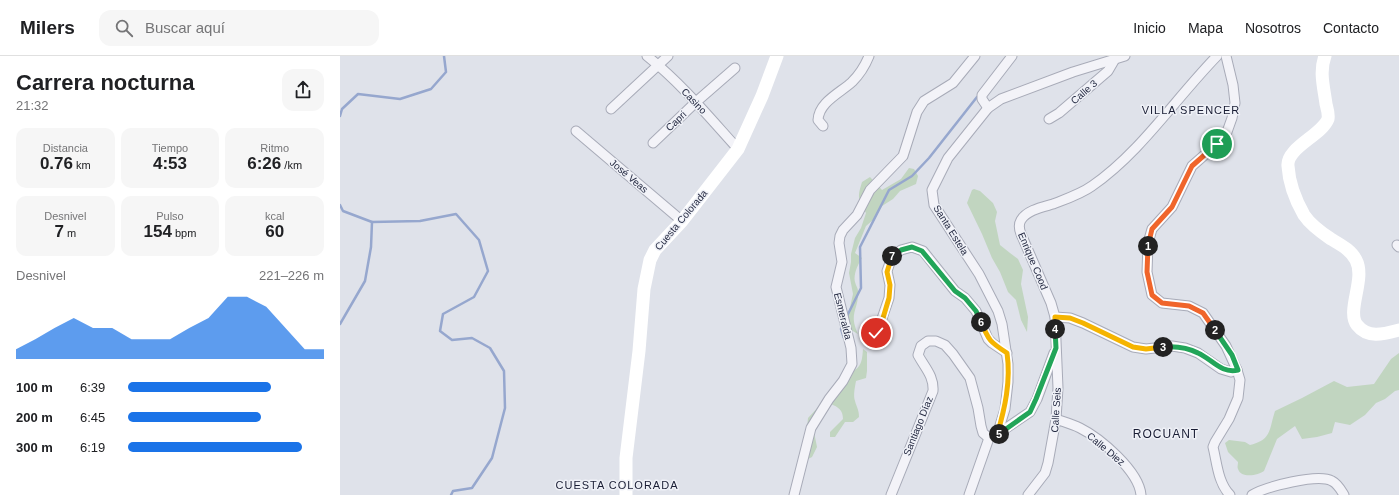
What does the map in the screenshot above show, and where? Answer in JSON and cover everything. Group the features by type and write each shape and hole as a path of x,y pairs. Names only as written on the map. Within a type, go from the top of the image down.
{"street":[{"name":"Casino","path":"647,56 658,64 696,102 738,149"},
{"path":"611,109 668,56"},
{"name":"Cuesta Colorada","path":"626,495 626,458 648,268 652,255 682,221 738,149 778,56"},
{"path":"822,126 818,120 818,114 823,105 860,73 869,56"},
{"name":"Esmeralda","path":"794,495 814,420 843,381 852,364 851,348 836,288 842,262 839,243 840,236 843,230 858,215 870,190 903,156 917,112 924,101 953,83 975,56"},
{"path":"988,108 982,99 982,95 1012,56"},
{"name":"Santa Estela","path":"969,495 1005,409 1008,382 1007,353 998,311 978,274 934,205 932,190 948,158 957,144 988,108 1001,99 1073,72 1124,56"},
{"name":"Enrique Cood","path":"1055,317 1052,303 1020,234 1018,226 1020,220 1030,212 1090,188 1112,172 1217,56"},
{"path":"1226,56 1233,85 1235,103 1227,132 1217,144 1192,166 1172,207 1152,229 1148,243 1147,272 1152,295 1162,303 1189,306 1203,313 1226,346 1238,370 1240,380 1238,398 1229,419 1213,447 1221,482 1225,490 1230,495"},
{"path":"1325,56 1322,64 1322,74 1328,117 1323,128 1297,148 1288,161 1290,178 1304,215 1318,230 1342,245 1356,259 1359,267 1359,276 1353,316 1356,324 1361,330 1374,335 1399,330"},
{"name":"Calle 3","path":"1048,119 1059,113 1108,71 1115,59"},
{"name":"Capri","path":"653,143 696,102 735,68"},
{"name":"José Veas","path":"576,131 682,221"},
{"path":"874,342 889,298 890,285 887,272 892,257 901,250 912,247 922,251 955,291 965,298 976,311 988,339 992,344 1007,353"},
{"path":"1055,317 1070,318 1083,323 1133,347 1146,349 1172,346 1185,348 1198,353 1222,369 1231,372 1238,370"},
{"name":"Calle Seis","path":"1028,495 1042,477 1048,463 1056,419 1058,388 1055,317"},
{"name":"Santiago Díaz","path":"891,495 933,391 934,383 931,375 918,355 921,346 928,341 936,341 945,345 970,378 983,432 993,436"},
{"path":"993,436 1030,412 1056,348"},
{"name":"Calle Diez","path":"1056,419 1081,428 1121,459 1132,474 1141,491 1141,495"},
{"path":"1252,495 1271,486 1321,478 1333,481 1344,495"}],"green space":[{"path":"909,168 914,169 918,176 916,184 900,191 893,199 882,206 873,220 866,226 855,253 862,258 855,273 858,297 854,321 858,334 851,330 848,316 853,294 849,273 851,254 855,238 861,228 866,213 859,198 862,182 870,177 882,190 901,179"},
{"path":"974,189 980,191 993,203 997,212 995,221 1000,245 1018,259 1023,270 1021,284 1028,317 1027,332 1021,320 1016,300 1008,292 967,203 972,190"},
{"path":"863,349 867,352 866,378 856,381 854,394 859,417 853,422 845,422 835,437 830,437 830,432 843,419 840,409 831,404 825,409 814,432 817,447 812,457 804,461 808,418 850,373 859,366 862,360"},
{"path":"1399,353 1399,390 1376,403 1365,415 1350,425 1335,422 1332,433 1302,439 1295,426 1277,439 1264,471 1258,474 1250,475 1240,472 1238,462 1228,452 1225,443 1229,440 1245,442 1250,445 1257,443 1266,437 1275,411 1334,381 1347,387 1374,384 1391,359"}],"waterway":[{"path":"340,116 342,109 358,94 400,99 431,89 446,72 444,56"},
{"path":"846,318 861,288 860,247 889,190 912,176 929,158 977,97"},
{"path":"340,205 343,211 372,222 420,221 456,214 479,240 488,271 474,297 443,314 440,331 452,340 472,338 490,348 504,371 505,408 492,458 472,488 453,491 451,495"},
{"path":"340,324 365,281 371,247 372,222"},
{"path":"842,326 841,329 844,338"}],"district":[{"name":"VILLA SPENCER","path":"1191,110"},
{"name":"ROCUANT","path":"1166,434"},
{"name":"CUESTA COLORADA","path":"617,485"}],"route":[{"path":"876,333 883,318 889,298 890,285 887,272 892,257 901,250 912,247 922,251 955,291 965,298 976,311 988,339 992,344 1007,353 1008,382 1005,409 997,435 1030,412 1056,348 1055,317 1070,318 1083,323 1133,347 1146,349 1172,346 1185,348 1211,360 1222,369 1231,372 1238,370 1232,355 1203,313 1189,306 1162,303 1152,295 1147,272 1148,243 1152,229 1172,207 1192,166 1217,144"}]}
